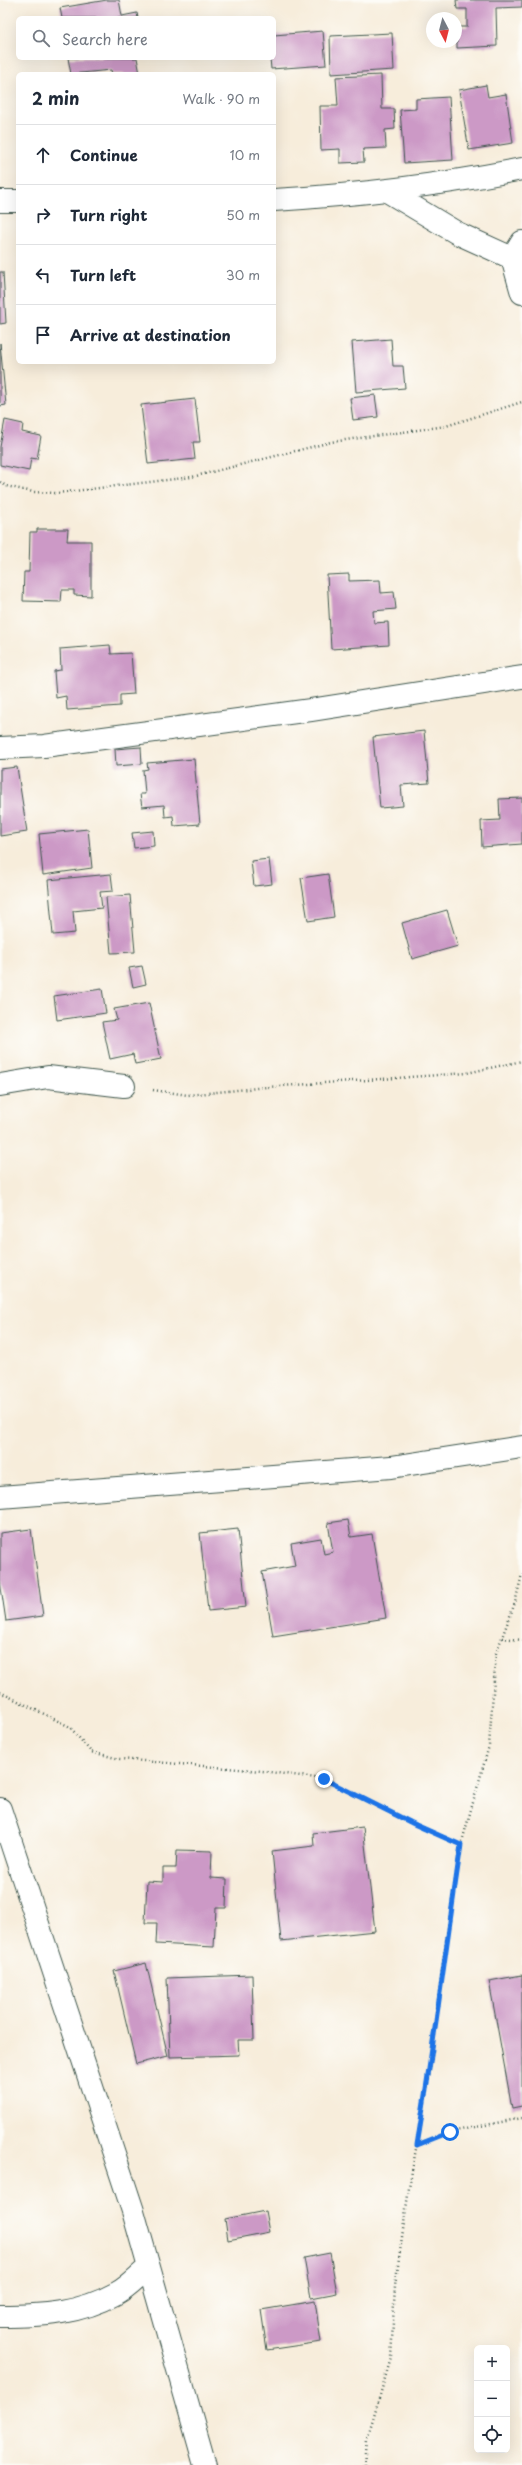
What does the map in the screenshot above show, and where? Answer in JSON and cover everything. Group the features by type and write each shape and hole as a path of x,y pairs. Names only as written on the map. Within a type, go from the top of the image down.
{"street":[{"path":"276,200 340,196 387,191 462,181 522,168"},
{"path":"387,191 457,233 517,250 522,293"},
{"path":"0,201 16,201"},
{"path":"0,748 67,743 311,710 522,677"},
{"path":"0,1085 48,1077 124,1086"},
{"path":"0,1497 391,1467 522,1447"},
{"path":"0,1809 133,2211 205,2465"},
{"path":"0,2316 26,2316 80,2310 118,2293 148,2268"}],"path":[{"path":"0,482 6,486 33,492 57,493 192,476 331,442 446,426 522,402"},
{"path":"124,1086 188,1095 267,1087 468,1073 522,1061"},
{"path":"365,2465 367,2439 391,2358 395,2286 429,2076 444,1956 461,1845 489,1746 496,1652 515,1603 522,1574"},
{"path":"502,1638 522,1640"},
{"path":"0,1692 70,1727 91,1752 120,1759 262,1771 324,1779 416,1825 461,1845"},
{"path":"417,2145 450,2132 522,2118"}],"building":[{"path":"107,0 119,0 122,16 62,16 60,8"},
{"path":"456,0 522,0 522,7 496,8 497,46 462,48 462,27 467,27 467,9 457,9"},
{"path":"137,13 138,16 122,16"},
{"path":"323,31 326,65 271,69 270,60 276,60 276,35"},
{"path":"392,33 394,70 331,74 330,36"},
{"path":"68,60 137,60 140,72 112,72 111,70 71,72"},
{"path":"381,75 382,109 394,109 395,129 385,130 386,148 363,149 364,162 340,163 340,149 321,150 320,106 338,106 336,77"},
{"path":"486,85 488,97 506,94 513,143 469,150 459,90"},
{"path":"449,97 453,160 404,163 400,110 416,109 416,99"},
{"path":"0,272 3,272 6,323 0,324"},
{"path":"391,339 393,366 403,366 405,388 356,392 352,342"},
{"path":"0,343 6,405 0,406"},
{"path":"375,395 378,417 353,420 350,398"},
{"path":"195,399 200,442 193,442 195,459 148,464 141,405"},
{"path":"5,420 23,424 22,432 41,436 37,459 31,458 29,471 0,465 0,447"},
{"path":"37,529 68,529 67,541 91,541 91,596 74,595 74,590 62,590 61,602 23,601 24,572 29,572 30,532 37,532"},
{"path":"349,574 349,581 380,580 381,593 394,592 396,609 373,611 374,623 388,622 389,645 331,649 327,575"},
{"path":"110,645 111,654 131,653 134,694 120,695 120,706 67,710 66,696 56,698 54,671 61,670 60,649"},
{"path":"424,731 429,783 401,785 403,806 380,808 373,737"},
{"path":"141,747 142,764 116,766 115,749"},
{"path":"194,759 200,824 174,826 173,816 165,817 164,805 142,807 140,794 145,794 143,770 148,769 147,763"},
{"path":"17,767 27,832 0,836 0,769"},
{"path":"522,798 522,844 482,847 481,821 500,820 499,799"},
{"path":"88,829 92,868 43,875 39,834"},
{"path":"153,831 154,846 134,848 132,833"},
{"path":"269,859 272,884 254,886 251,861"},
{"path":"111,874 113,891 100,892 102,908 73,911 75,933 53,935 48,880"},
{"path":"328,874 334,917 308,921 301,878"},
{"path":"130,895 135,952 111,953 106,897"},
{"path":"447,910 458,946 412,959 402,923"},
{"path":"142,966 146,984 133,987 129,968"},
{"path":"102,989 106,1013 57,1020 54,996"},
{"path":"149,1003 161,1059 135,1064 133,1054 110,1059 102,1022 117,1020 114,1009"},
{"path":"348,1520 351,1537 372,1534 386,1618 273,1636 262,1572 295,1566 291,1543 321,1538 324,1554 333,1552 328,1523"},
{"path":"31,1529 43,1616 6,1621 0,1581 0,1533"},
{"path":"238,1529 246,1607 208,1611 200,1533"},
{"path":"363,1827 375,1931 281,1941 272,1851 314,1846 313,1833"},
{"path":"177,1850 212,1851 211,1878 227,1879 226,1908 216,1908 214,1947 156,1944 157,1923 145,1923 147,1881 163,1882 163,1868 176,1868"},
{"path":"146,1963 168,2056 136,2064 114,1971"},
{"path":"252,1975 254,2040 238,2040 239,2055 170,2057 167,1978"},
{"path":"522,1975 522,2106 512,2108 489,1981"},
{"path":"265,2211 269,2232 228,2240 225,2219"},
{"path":"330,2253 337,2293 311,2298 304,2258"},
{"path":"315,2301 321,2342 267,2350 261,2310"}],"route":[{"path":"324,1779 373,1802 416,1825 461,1845 444,1956 429,2076 417,2145 450,2132"}]}
